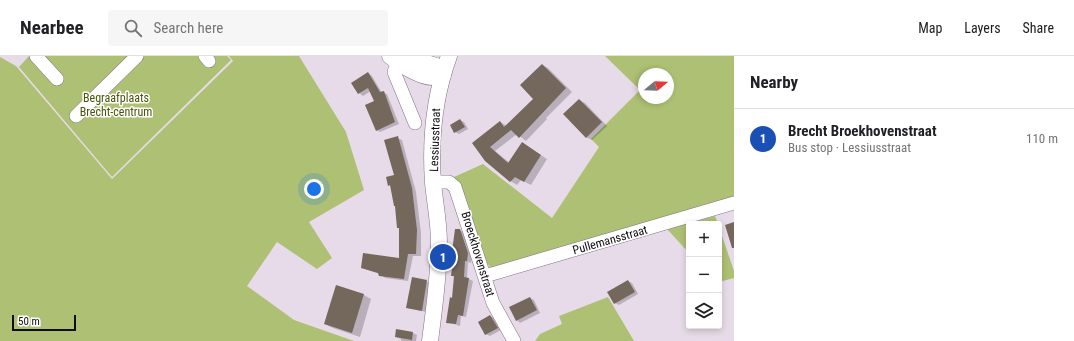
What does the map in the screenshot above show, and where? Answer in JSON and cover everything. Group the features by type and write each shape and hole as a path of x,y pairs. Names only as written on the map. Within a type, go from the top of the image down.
{"main road":[{"path":"437,68 449,56"},
{"name":"Lessiusstraat","path":"397,58 437,68 425,118 424,139 426,160 433,182 438,214 439,243 438,272 430,341"}],"street":[{"path":"36,56 57,79"},
{"path":"76,116 137,56"},
{"name":"Lessiusstraat","path":"397,58 394,72 416,123"},
{"name":"Broeckhovenstraat","path":"433,182 443,180 449,182 455,187 493,303 514,341"},
{"name":"Pullemansstraat","path":"485,276 734,203"}],"green space":[{"name":"Begraafplaats Brecht-centrum","path":"29,56 227,56 231,60 112,177 19,67"},
{"path":"229,56 299,56 346,132 364,190 309,222 332,258 317,269 277,242 247,286 294,320 354,341 0,341 0,57 16,66 112,179 233,61"},
{"path":"605,56 734,56 734,200 491,268 486,262 464,197 454,177 483,164 552,218 599,147 591,139 638,92 638,104 674,104 674,68 638,68 638,88"},
{"path":"715,216 717,221 697,221"},
{"path":"686,224 686,250 667,229"},
{"path":"722,236 734,271 734,278 722,281"},
{"path":"608,297 634,341 535,341 540,334 562,324 559,316"}],"building":[{"path":"542,64 566,88 519,138 511,130 490,147 508,163 522,142 541,155 524,182 515,177 510,182 485,161 472,143 500,121 504,127 533,99 520,85"},
{"path":"368,72 380,92 384,91 395,122 376,131 365,105 374,101 368,88 358,94 351,83"},
{"path":"579,99 602,122 586,138 563,114"},
{"path":"460,119 465,127 454,133 450,125"},
{"path":"398,136 412,188 417,230 416,254 408,254 404,279 379,276 378,273 361,268 363,253 399,258 399,228 397,228 395,206 390,185 388,186 386,177 394,175 384,140"},
{"path":"734,222 734,248 732,248 725,225"},
{"path":"455,229 460,229 468,253 467,261 465,261 464,277 469,278 463,316 458,315 456,324 446,323 450,297 452,298 454,276 451,276 453,259 451,259"},
{"path":"412,277 427,280 422,311 406,308"},
{"path":"628,280 635,292 614,304 607,292"},
{"path":"336,285 364,294 352,333 324,324"},
{"path":"530,297 537,310 516,321 509,307"},
{"path":"490,315 498,328 485,335 478,322"},
{"path":"396,329 413,332 412,340 395,337"}],"place":[{"name":"Brecht Broekhovenstraat","path":"443,257"}]}
